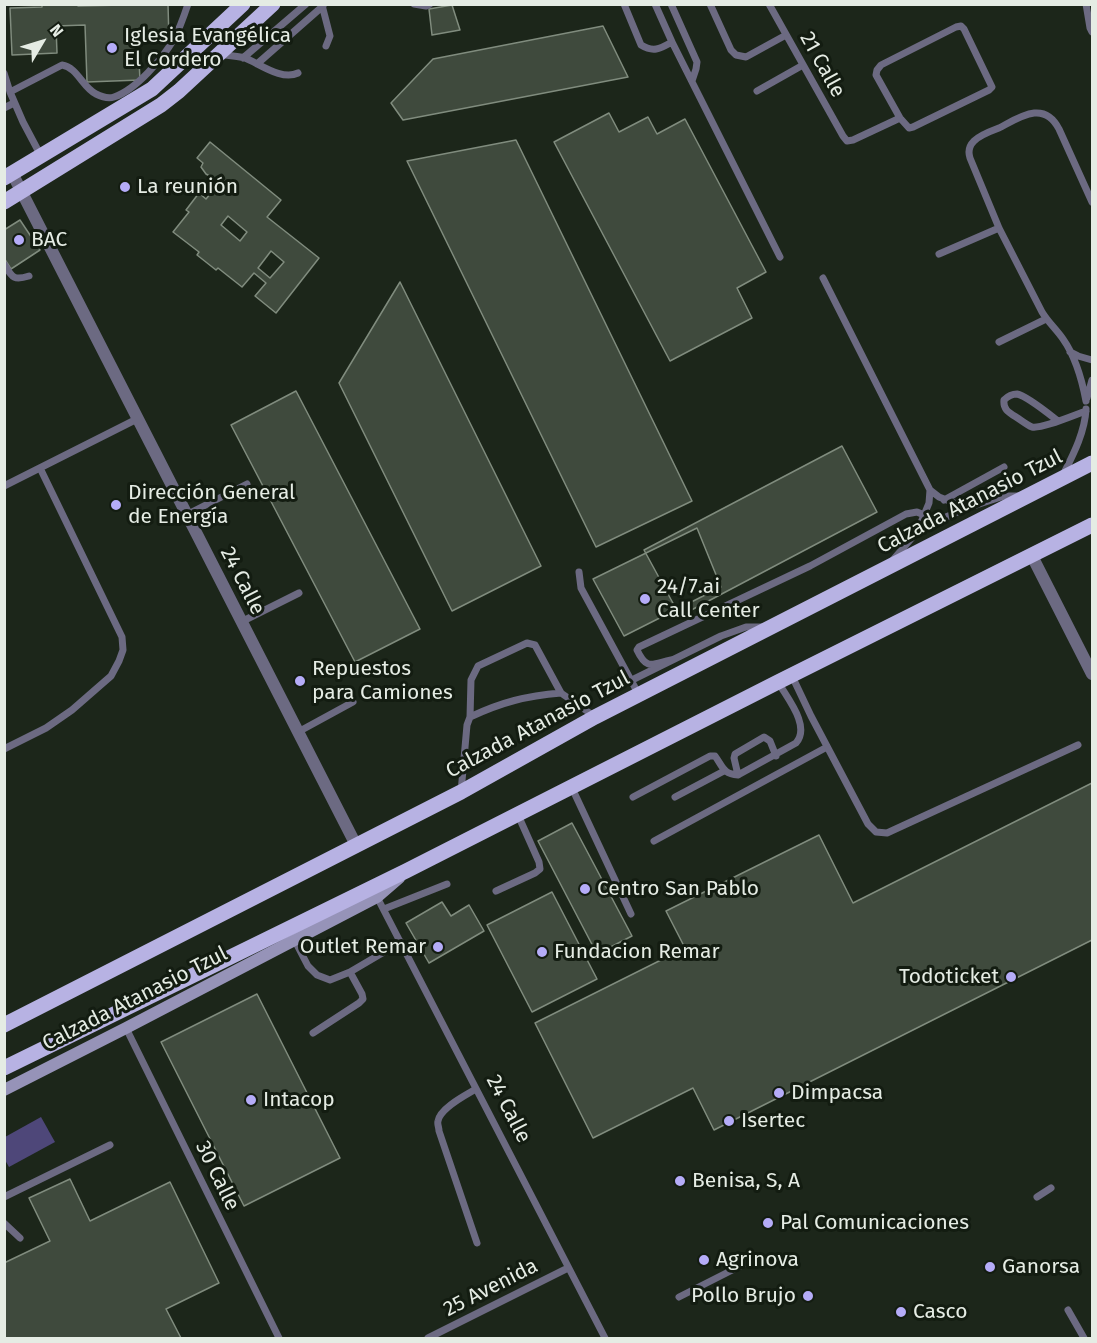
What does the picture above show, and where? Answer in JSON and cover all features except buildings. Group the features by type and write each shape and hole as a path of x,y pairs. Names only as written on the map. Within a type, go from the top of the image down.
{"main road":[{"path":"8,176 152,89 243,4"},
{"path":"4,202 161,105 273,4"},
{"name":"Calzada Atanasio Tzul","path":"4,1025 461,792 596,717 1092,463"},
{"name":"Calzada Atanasio Tzul","path":"4,1068 406,871 1092,525"}],"street":[{"name":"24 Calle","path":"8,176 21,192 356,845"},
{"path":"1032,556 1092,674"},
{"name":"Calzada Atanasio Tzul","path":"4,1090 377,897 406,871"}],"lane":[{"path":"10,92 62,64 68,66 93,93 113,98 139,83 168,49 188,4"},
{"path":"243,58 306,4"},
{"path":"414,4 426,6 430,4"},
{"path":"624,4 641,45 657,51 672,42"},
{"path":"655,4 780,258"},
{"path":"671,4 697,62 692,81"},
{"path":"710,4 731,50 736,55 746,57 786,35"},
{"name":"21 Calle","path":"770,4 847,141 854,140 900,118"},
{"path":"1086,4 1092,32"},
{"path":"257,64 322,5 330,36 326,46"},
{"path":"961,26 992,87 913,127 909,128 900,118 876,75 880,65 961,26"},
{"path":"219,54 243,58 284,75 291,76 298,73"},
{"path":"757,91 803,65"},
{"path":"4,73 14,103 41,156"},
{"path":"4,108 14,103"},
{"path":"1060,479 1072,458 1086,415 1086,401 1079,374 1063,339 1046,319 999,228 971,163 969,149 971,144 979,137 1027,114 1041,113 1056,123 1092,202"},
{"path":"939,254 999,228"},
{"path":"4,264 10,274 18,279 29,276"},
{"path":"823,278 930,490 944,500 967,508"},
{"path":"999,342 1046,319"},
{"path":"1070,352 1092,360"},
{"path":"1086,401 1092,380"},
{"path":"1058,421 1024,397 1016,394 1004,399 1003,406 1007,412 1033,427 1047,426 1058,421 1086,415"},
{"path":"1086,415 1092,426"},
{"path":"4,486 137,419"},
{"path":"944,500 1004,467"},
{"path":"4,748 46,728 72,710 111,676 123,650 122,637 40,468"},
{"path":"186,515 247,484"},
{"path":"886,569 916,532 929,503 930,490"},
{"path":"916,532 967,508 1004,495 1028,496"},
{"path":"672,660 650,665 642,660 637,650 639,646 810,566 906,514 917,512 924,514"},
{"path":"579,572 581,588 639,695"},
{"path":"242,622 299,593"},
{"path":"632,680 729,633 746,627 769,627"},
{"path":"461,792 467,725 470,717 471,680 478,666 527,643 535,645 561,693 596,717"},
{"path":"785,679 827,747 868,824 876,832 887,833 1078,745"},
{"path":"633,797 710,756 714,756 724,771 738,775 796,744 800,740 801,722 785,679"},
{"path":"470,717 495,705 533,695 561,693"},
{"path":"298,732 353,702"},
{"path":"738,775 735,754 764,737 770,741 776,756"},
{"path":"654,841 827,747"},
{"path":"675,797 724,771"},
{"path":"572,788 631,914"},
{"path":"496,891 540,869 540,862 518,815"},
{"path":"384,909 447,884"},
{"name":"24 Calle","path":"377,897 605,1338"},
{"path":"294,941 308,966 317,975 330,980 350,972 401,942"},
{"path":"313,1033 363,999 350,972"},
{"name":"30 Calle","path":"126,1028 279,1338"},
{"path":"476,1089 457,1100 438,1121 439,1131 477,1243"},
{"path":"4,1197 110,1145"},
{"path":"1037,1197 1051,1188"},
{"path":"4,1223 20,1238"},
{"path":"679,1297 758,1257"},
{"name":"25 Avenida","path":"433,1337 568,1268"},
{"path":"1068,1310 1084,1338"}],"shaded area":[{"path":"41,1117 55,1142 9,1167 5,1160 5,1137"}],"place":[{"name":"Iglesia Evangélica El Cordero","path":"112,48"},
{"name":"La reunión","path":"125,187"},
{"name":"BAC","path":"19,240"},
{"name":"Dirección General de Energía","path":"116,505"},
{"name":"24/7.ai Call Center","path":"645,599"},
{"name":"Repuestos para Camiones","path":"300,681"},
{"name":"Centro San Pablo","path":"585,889"},
{"name":"Outlet Remar","path":"438,947"},
{"name":"Fundacion Remar","path":"542,952"},
{"name":"Todoticket","path":"1011,977"},
{"name":"Dimpacsa","path":"779,1093"},
{"name":"Intacop","path":"251,1100"},
{"name":"Isertec","path":"729,1121"},
{"name":"Benisa, S, A","path":"680,1181"},
{"name":"Pal Comunicaciones","path":"768,1223"},
{"name":"Agrinova","path":"704,1260"},
{"name":"Ganorsa","path":"990,1267"},
{"name":"Pollo Brujo","path":"808,1296"},
{"name":"Casco","path":"901,1312"}]}
